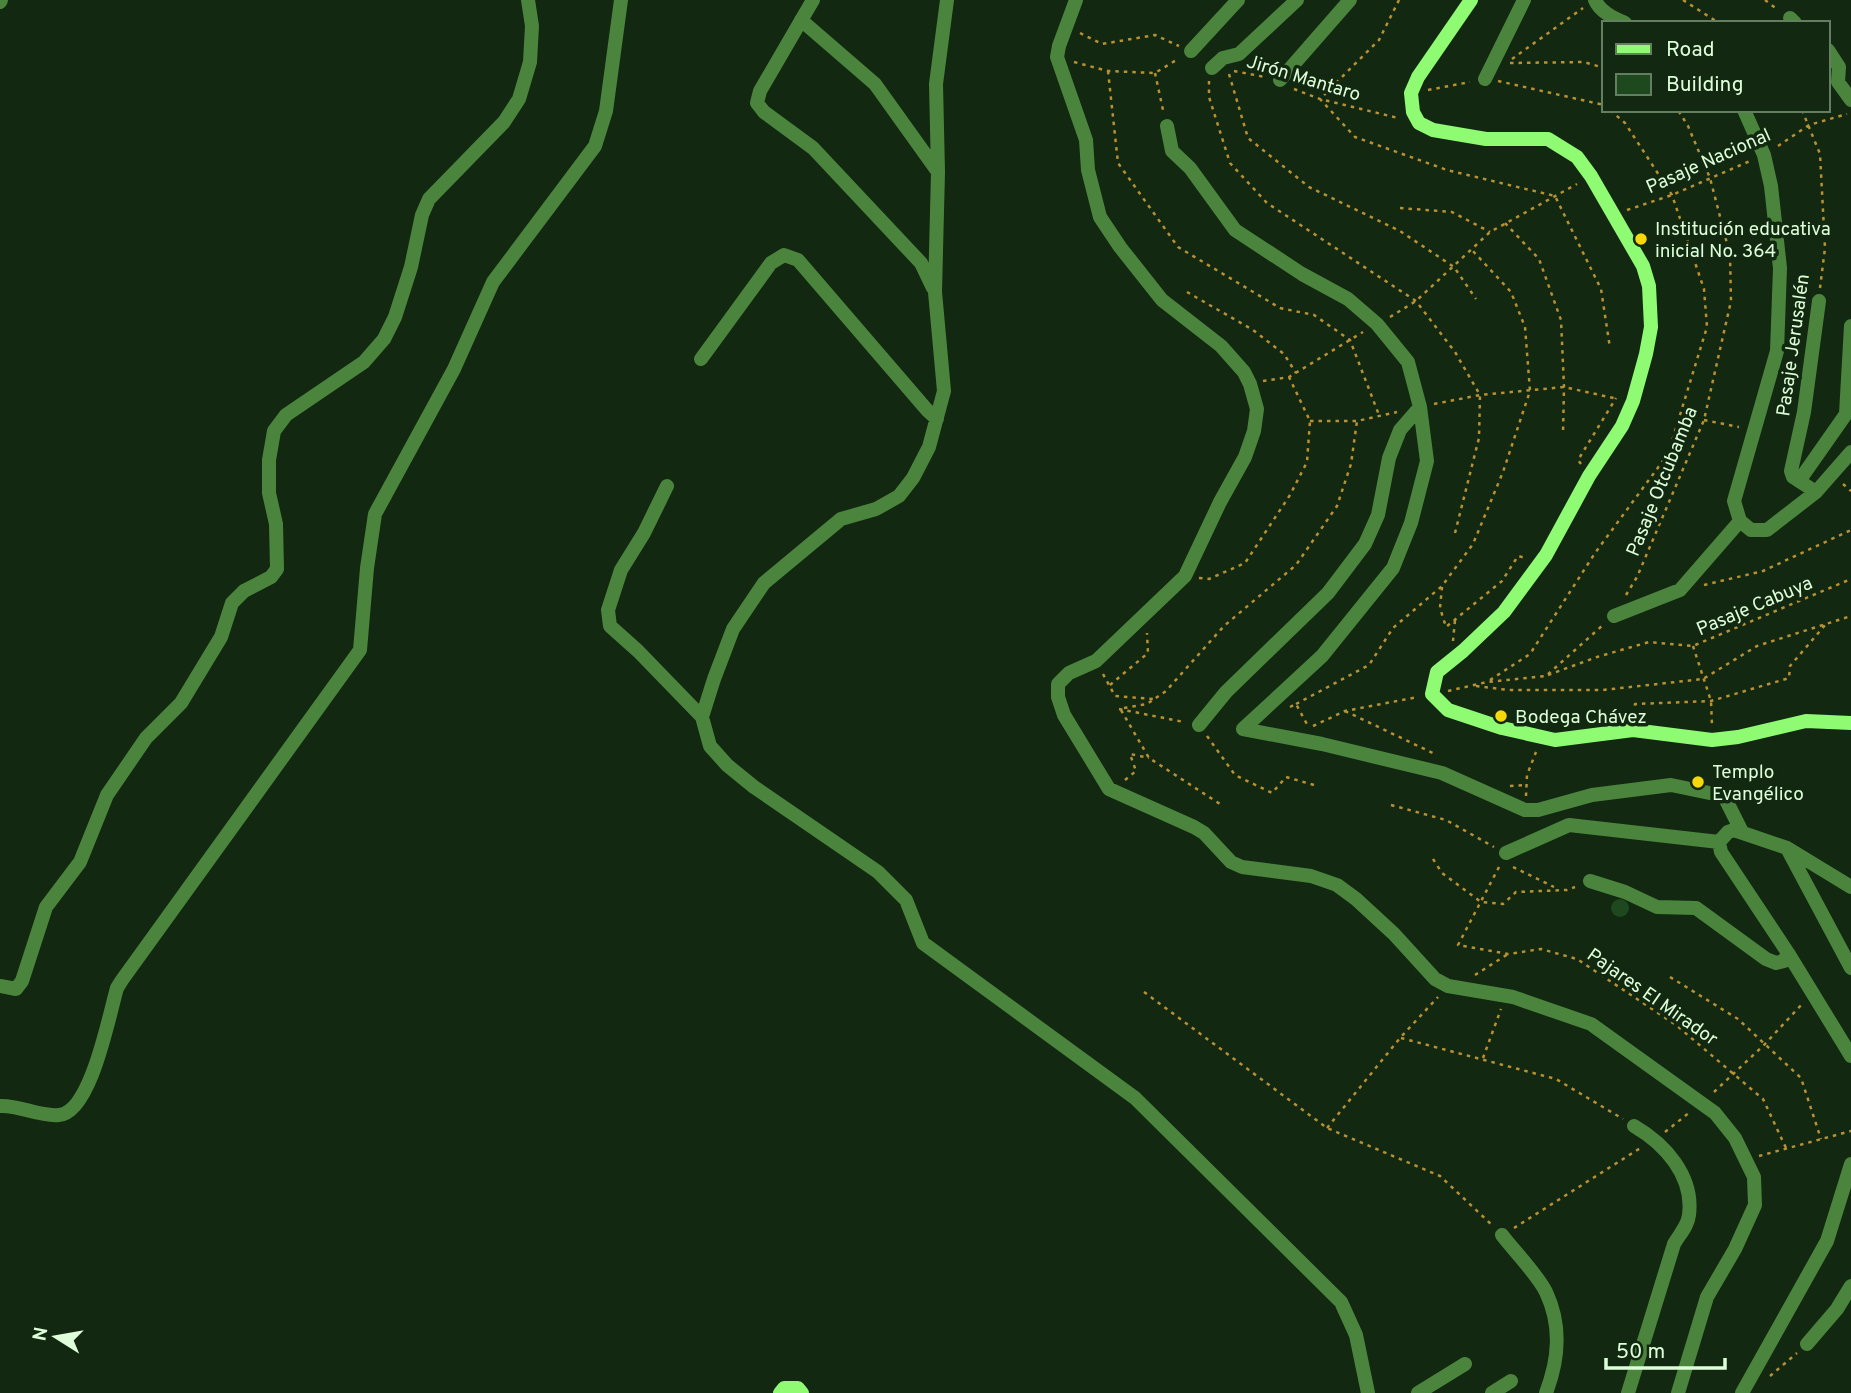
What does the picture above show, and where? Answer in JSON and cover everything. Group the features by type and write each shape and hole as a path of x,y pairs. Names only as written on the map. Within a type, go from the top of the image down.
{"street":[{"path":"0,986 16,989 22,981 46,907 80,862 107,795 146,738 181,703 221,637 232,603 244,591 271,577 277,569 276,524 269,493 269,460 274,432 286,415 364,362 384,340 395,317 411,267 422,215 429,199 504,122 519,99 530,62 532,26 528,0"},
{"path":"0,1106 60,1116 77,1106 88,1089 117,988 360,650 375,514 453,369 493,282 595,146 606,111 621,0"},
{"path":"813,0 760,90 757,103 764,112 813,148 921,263 935,292"},
{"path":"702,717 733,629 764,583 841,519 876,509 898,496 914,478 929,447 944,391 935,292 938,172 936,84 947,0"},
{"path":"1076,0 1059,46 1058,57 1086,140 1088,170 1100,217 1162,300 1221,346 1244,372 1257,409 1254,431 1245,457 1185,576 1096,662 1069,673 1058,684 1058,696 1065,715 1112,790 1194,827 1204,833 1231,862 1242,867 1311,876 1337,885 1394,934 1435,979 1448,985 1506,996 1591,1024 1715,1113 1735,1138 1754,1177 1755,1205 1735,1249 1707,1297 1678,1393"},
{"path":"1191,51 1238,0"},
{"path":"1212,68 1223,58 1239,54 1297,0"},
{"path":"1280,80 1350,0"},
{"path":"1471,0 1418,77 1411,93 1413,112 1419,123 1433,131 1475,137 1548,139 1577,157 1591,176 1643,266 1651,306 1646,354 1633,401 1622,426 1590,476 1546,555 1504,612 1463,651 1437,671 1432,694 1448,710 1541,738 1575,738 1633,730 1712,740 1738,737 1805,721 1851,723"},
{"path":"1485,79 1524,0"},
{"path":"1595,0 1596,5 1620,21"},
{"path":"801,20 875,84 938,172"},
{"path":"1830,53 1839,66 1838,82 1851,100"},
{"path":"1745,112 1764,155 1771,186 1780,268 1777,351 1734,500 1740,521 1751,530 1767,530 1816,492 1851,452"},
{"path":"1167,127 1172,151 1190,168 1235,230 1302,274 1348,299 1377,324 1408,362 1420,407 1427,461 1412,523 1393,568 1322,656 1242,729 1322,744 1442,773 1525,810 1538,810 1592,794 1671,785 1724,796 1742,832"},
{"path":"701,359 771,263 784,256 798,260 937,419"},
{"name":"Pasaje Jerusalén","path":"1798,481 1791,471 1804,412 1819,301"},
{"path":"1816,492 1798,481 1848,412 1851,326"},
{"path":"1199,725 1226,692 1328,593 1365,544 1378,515 1389,458 1400,430 1420,407"},
{"path":"667,486 644,533 621,570 607,610 610,626 702,717 710,746 727,765 754,787 878,872 906,900 923,943 1135,1098 1341,1302 1356,1335 1368,1393"},
{"path":"1614,615 1680,590 1740,521"},
{"path":"1506,853 1569,825 1719,842"},
{"path":"1719,842 1728,832 1742,832 1787,848 1851,887"},
{"path":"1719,842 1721,852 1788,953 1851,1056"},
{"path":"1787,848 1851,968"},
{"path":"1590,881 1625,892 1657,907 1696,908 1766,959 1776,963 1784,961 1788,953"},
{"path":"1628,1393 1674,1244 1689,1215 1689,1192 1682,1173 1656,1139 1634,1126"},
{"path":"1742,1393 1827,1241 1851,1164"},
{"path":"1502,1235 1546,1291 1555,1320 1557,1361 1545,1393"},
{"path":"1807,1344 1837,1308 1851,1286"},
{"path":"1418,1393 1465,1364"},
{"path":"1492,1393 1511,1381"},
{"path":"780,1393 784,1388 798,1388 802,1393"}],"path":[{"path":"1399,0 1379,40 1320,100 1355,137 1447,170 1555,196"},
{"path":"1684,0 1716,21"},
{"path":"1068,26 1102,44 1155,35 1191,51"},
{"path":"1058,57 1108,71 1155,73 1191,51"},
{"path":"1506,63 1584,62 1602,67"},
{"name":"Jirón Mantaro","path":"1419,123 1320,100 1280,80 1228,70 1248,138 1309,187 1400,231 1454,267"},
{"path":"1108,71 1118,163 1178,247 1280,308 1314,315 1349,341 1379,415"},
{"path":"1155,73 1167,127"},
{"path":"1485,79 1602,105"},
{"name":"Pasaje Otcubamba","path":"1546,676 1614,615 1637,577 1704,420 1731,301 1730,255 1710,178 1679,112"},
{"name":"Pasaje Jerusalén","path":"1803,112 1820,154 1825,248 1819,301"},
{"name":"Pasaje Nacional","path":"1614,215 1672,195 1764,155 1809,125 1851,113"},
{"path":"1250,384 1289,377 1416,301 1490,232 1591,176"},
{"path":"1555,196 1601,289 1610,348"},
{"path":"1399,208 1452,212 1490,232"},
{"path":"1505,223 1539,260 1561,320 1563,433"},
{"path":"1285,709 1369,665 1393,628 1442,586 1473,544 1503,472 1530,391 1525,327 1511,292 1472,250"},
{"path":"1454,267 1476,299"},
{"path":"1187,292 1253,330 1283,354 1296,373"},
{"path":"1185,576 1209,579 1245,563 1290,495 1307,462 1310,421 1289,377"},
{"path":"1310,421 1357,421 1480,395 1564,387 1633,401"},
{"path":"1590,476 1578,460 1616,398"},
{"path":"1704,420 1755,430"},
{"path":"1119,709 1147,704 1166,691 1224,626 1296,565 1337,506 1351,464 1357,421"},
{"path":"1680,590 1763,571 1851,530"},
{"path":"1442,586 1440,608 1446,626 1502,581 1518,556 1527,558"},
{"name":"Pasaje Cabuya","path":"1296,704 1309,728 1345,711 1473,685 1546,676 1649,642 1693,646 1851,579"},
{"path":"1110,685 1148,653 1147,614"},
{"path":"1473,685 1508,690 1603,690 1703,679 1756,646 1851,616"},
{"path":"1633,730 1635,705 1711,701 1789,678 1790,666 1826,624"},
{"path":"1693,646 1711,701 1712,740"},
{"path":"1096,662 1115,696 1153,699"},
{"path":"1119,709 1199,725 1235,775 1272,793 1286,777 1314,785"},
{"path":"1119,709 1149,758"},
{"path":"1345,711 1442,758"},
{"path":"1112,790 1136,771 1130,754 1149,758 1220,804"},
{"path":"1503,787 1527,785"},
{"path":"1391,805 1446,820 1506,853"},
{"path":"1433,859 1442,873 1481,902 1503,904 1516,892 1557,888"},
{"path":"1513,867 1567,890 1590,881"},
{"path":"1481,902 1495,874"},
{"name":"Pajares El Mirador","path":"1481,902 1458,945 1508,954 1541,949 1577,959 1676,1025 1735,1073 1763,1099 1786,1148"},
{"path":"1327,1128 1400,1038 1448,985 1461,985 1508,954"},
{"path":"1670,977 1738,1019 1801,1078 1821,1139"},
{"path":"1144,992 1327,1128 1440,1176 1502,1235 1656,1139 1735,1073 1812,992"},
{"path":"1483,1058 1506,996"},
{"path":"1400,1038 1556,1079 1634,1126"},
{"path":"1745,1159 1851,1131"}],"building":[{"path":"1620,899 1626,902 1629,908 1626,914 1620,917 1614,914 1611,908 1614,902"}],"place":[{"name":"Institución educativa inicial No. 364","path":"1641,239"},
{"name":"Bodega Chávez","path":"1501,716"},
{"name":"Templo Evangélico","path":"1698,782"}]}
